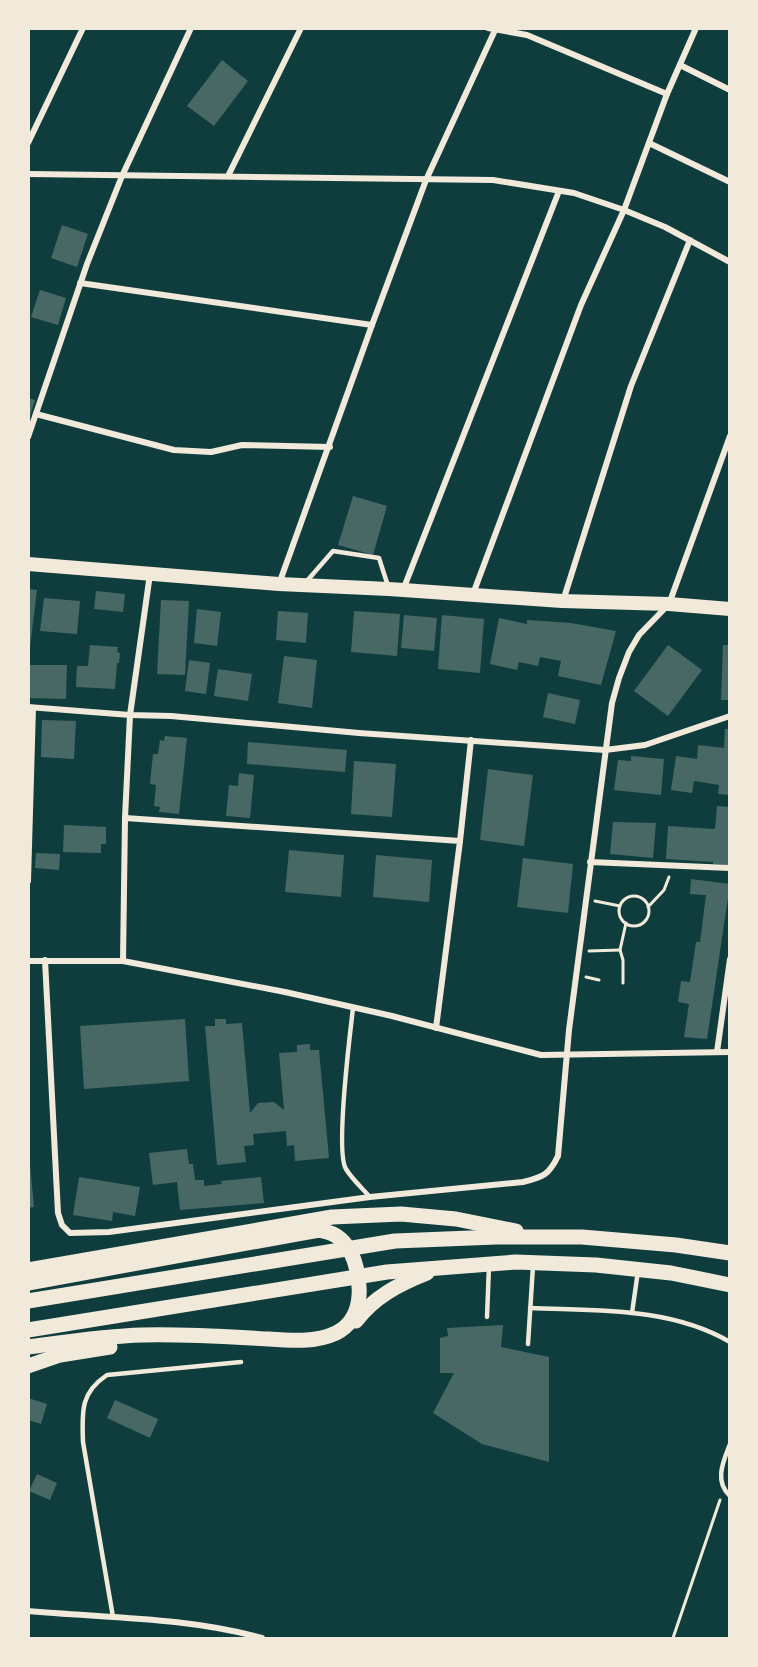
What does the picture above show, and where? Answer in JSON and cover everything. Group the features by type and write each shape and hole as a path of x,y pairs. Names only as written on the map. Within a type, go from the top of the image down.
{"highway":[{"path":"28,1270 332,1217 401,1214 456,1219 539,1237"},
{"path":"28,1283 319,1230 332,1232 346,1242 360,1283 360,1298 351,1320 338,1332 328,1336 297,1340 143,1335 28,1347"},
{"path":"28,1300 395,1241 582,1237 676,1245 729,1253"},
{"path":"28,1330 387,1272 489,1264 596,1265 671,1273 729,1284"},
{"path":"28,1366 60,1355 130,1345 220,1344 292,1347 328,1343 347,1333 372,1302 404,1282 441,1268"}],"main road":[{"path":"28,564 279,584 729,609"}],"street":[{"path":"28,143 83,28"},
{"path":"28,437 80,283 122,176 191,28"},
{"path":"228,176 301,28"},
{"path":"488,28 527,35 667,94"},
{"path":"472,596 581,305 624,210 667,94 696,28"},
{"path":"279,584 426,180 496,29"},
{"path":"680,65 729,90"},
{"path":"649,143 729,182"},
{"path":"28,174 493,180 574,193 624,210 665,227 729,262"},
{"path":"396,590 559,191"},
{"path":"562,601 631,386 690,240"},
{"path":"80,283 372,325"},
{"path":"36,414 174,450 211,452 242,445 330,447"},
{"path":"45,960 58,1213 62,1225 70,1233 109,1232 370,1197 523,1182 541,1177 552,1169 558,1156 566,1056 604,750 612,703 629,652 639,635 669,604 729,436"},
{"path":"123,961 125,818 130,715 150,573"},
{"path":"28,881 31,708 171,716 359,733 604,750 645,745 729,716"},
{"path":"436,1028 471,740"},
{"path":"125,818 460,841"},
{"path":"590,862 729,868"},
{"path":"717,1052 729,959"},
{"path":"28,961 123,961 353,1008 541,1055 729,1052"},
{"path":"28,1611 172,1622 217,1628 262,1638"}],"lane":[{"path":"304,584 333,551 379,558 396,590"},
{"path":"353,1008 345,1084 342,1147 344,1168 370,1197"},
{"path":"528,1344 534,1263"},
{"path":"487,1317 489,1264"},
{"path":"632,1313 638,1269"},
{"path":"530,1308 655,1316 692,1324 729,1342"},
{"path":"113,1617 83,1442 82,1414 86,1396 94,1383 107,1375 241,1362"},
{"path":"729,1444 720,1476 723,1490 729,1496"}],"path":[{"path":"648,906 664,890 673,866"},
{"path":"634,896 643,899 648,906 649,911 645,921 636,925 626,923 620,916 620,906 625,899 634,896"},
{"path":"586,900 620,906"},
{"path":"623,982 620,951 626,923"},
{"path":"579,951 620,951"},
{"path":"673,1638 723,1490"}],"building":[{"path":"222,60 248,81 214,126 187,106"},
{"path":"62,225 88,234 77,267 51,258"},
{"path":"40,290 66,298 58,325 31,317"},
{"path":"28,398 35,400 29,419 28,419"},
{"path":"353,496 387,506 373,555 338,545"},
{"path":"28,589 37,590 30,647 28,647"},
{"path":"96,591 125,594 123,612 94,609"},
{"path":"44,598 80,601 77,634 40,631"},
{"path":"161,600 189,601 185,675 157,674"},
{"path":"197,609 221,612 217,646 194,643"},
{"path":"278,611 308,613 306,643 276,640"},
{"path":"354,611 400,614 397,656 351,652"},
{"path":"404,615 437,618 434,651 401,648"},
{"path":"442,615 484,619 480,673 438,669"},
{"path":"499,618 527,624 527,620 571,623 616,631 601,685 558,676 561,661 540,657 538,666 519,662 517,670 490,664"},
{"path":"90,645 118,647 117,652 120,653 115,689 76,687 77,666 88,666"},
{"path":"668,645 702,670 668,716 634,691"},
{"path":"723,645 730,645 730,700 721,700"},
{"path":"284,656 317,660 312,708 278,703"},
{"path":"189,660 210,663 206,694 185,691"},
{"path":"28,665 67,665 66,699 28,698"},
{"path":"218,669 252,674 248,701 214,696"},
{"path":"548,693 580,700 575,724 543,717"},
{"path":"42,720 76,721 74,759 41,757"},
{"path":"725,729 730,729 730,795 718,794 719,785 694,781 692,793 671,790 676,756 697,759 698,745 724,748"},
{"path":"165,736 187,738 179,814 159,812 160,807 154,806 156,785 150,784 153,754 158,754 160,740 164,741"},
{"path":"248,742 347,750 345,772 247,764"},
{"path":"631,756 664,759 661,795 614,790 618,760 631,761"},
{"path":"354,761 396,764 392,817 351,814"},
{"path":"488,769 533,775 524,846 480,840"},
{"path":"239,773 254,775 250,818 226,816 229,785 238,786"},
{"path":"717,806 730,807 730,865 666,859 668,826 715,829"},
{"path":"613,822 656,823 653,858 610,854"},
{"path":"64,825 106,827 106,844 101,844 101,853 63,852"},
{"path":"289,850 344,855 341,897 285,892"},
{"path":"36,853 60,854 59,870 35,868"},
{"path":"376,855 432,860 429,902 373,897"},
{"path":"523,858 573,864 568,913 517,907"},
{"path":"691,879 730,884 707,1039 684,1037 689,1004 678,1002 681,981 690,982 696,942 700,942 706,895 690,894"},
{"path":"185,1019 189,1081 84,1089 80,1026"},
{"path":"215,1019 226,1019 226,1024 242,1023 250,1113 258,1103 274,1102 284,1110 279,1053 297,1052 297,1045 310,1044 310,1050 319,1050 329,1158 295,1161 294,1145 287,1146 286,1131 253,1134 254,1145 244,1146 246,1162 217,1165 205,1026 215,1026"},
{"path":"187,1149 189,1164 193,1164 195,1180 204,1180 204,1186 222,1184 221,1181 261,1177 264,1203 180,1210 177,1182 153,1185 149,1153"},
{"path":"28,1164 30,1164 34,1207 28,1208"},
{"path":"79,1177 140,1187 135,1216 113,1212 112,1221 73,1215"},
{"path":"503,1325 501,1347 549,1357 549,1462 482,1444 433,1413 454,1373 440,1373 440,1338 448,1336 447,1328"},
{"path":"28,1398 47,1404 41,1424 28,1420"},
{"path":"115,1400 158,1419 150,1438 107,1418"},
{"path":"37,1474 57,1483 50,1500 29,1491"}]}
